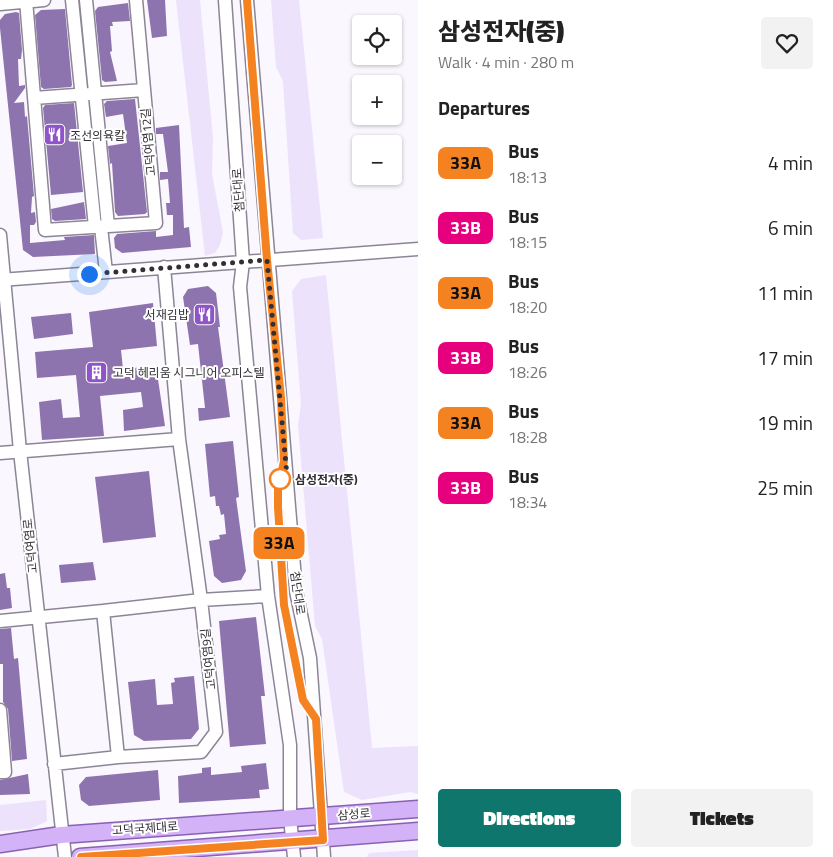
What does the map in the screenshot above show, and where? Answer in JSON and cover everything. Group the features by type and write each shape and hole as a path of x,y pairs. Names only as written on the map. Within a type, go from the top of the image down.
{"main road":[{"name":"삼성로","path":"290,818 418,810"},
{"name":"고덕국제대로","path":"0,844 62,835 290,818"},
{"name":"삼성로","path":"293,849 323,840 418,831"},
{"name":"고덕국제대로","path":"80,857 293,849"}],"street":[{"path":"0,4 44,0"},
{"path":"72,0 88,93 106,272"},
{"path":"86,0 88,93"},
{"name":"고덕여염12길","path":"26,1 45,230 156,223 136,0"},
{"name":"첨단대로","path":"225,0 243,262 240,288 268,596 290,744 290,818 293,849"},
{"name":"첨단대로","path":"247,0 267,260 281,398 296,591 310,658 316,719 320,816 324,857"},
{"path":"34,98 144,90"},
{"name":"고덕여염로","path":"0,235 2,280 37,617 65,857"},
{"path":"2,280 418,249"},
{"name":"고덕여염9길","path":"54,764 118,757 201,752 216,732 201,600 179,439 164,267"},
{"path":"0,453 179,439"},
{"path":"0,621 201,600 268,596"},
{"path":"103,611 118,757"},
{"path":"0,710 5,772 0,772"}],"shaded area":[{"path":"176,0 200,0 213,138 212,174 223,232 220,245 215,253 205,256"},
{"path":"271,0 299,0 323,238 301,240 293,233 283,81 276,67"},
{"path":"326,275 372,748 418,746 418,794 410,792 362,800 344,792 322,639 315,626 298,425 301,404 292,291 301,279"},
{"path":"46,800 47,821 30,829 0,831 0,805"},
{"path":"418,850 418,857 367,857 369,853"}],"building":[{"path":"147,0 165,0 167,36 152,38"},
{"path":"128,3 130,21 112,22 113,26 110,26 112,51 110,52 117,81 105,82 102,80 95,11 98,7"},
{"path":"65,9 72,85 71,87 44,89 41,87 35,15 41,10"},
{"path":"19,13 22,50 21,59 18,59 19,86 25,85 25,88 14,103 24,102 25,117 27,116 34,196 32,197 31,213 35,212 36,222 34,225 30,225 30,243 65,240 64,237 94,235 95,254 33,257 23,250 0,28 0,20 5,14"},
{"path":"135,99 147,212 145,214 118,216 115,212 112,163 110,164 108,146 127,143 123,114 106,117 104,104 107,101"},
{"path":"74,103 83,192 51,195 43,108 45,105"},
{"path":"179,125 184,228 189,227 191,247 122,253 115,248 114,238 117,234 156,231 156,237 173,235 173,215 167,215 166,203 170,203 168,179 160,180 160,172 168,172 163,134 156,134 156,128"},
{"path":"84,202 86,219 55,221 52,219 51,209"},
{"path":"208,286 216,293 220,327 218,327 230,417 199,421 198,408 205,408 198,344 190,345 183,297 188,289"},
{"name":"고덕 헤리움 시그니어 오피스텔","path":"153,303 157,346 121,350 123,369 156,366 165,426 124,431 123,410 143,407 141,392 100,396 104,436 42,440 39,402 61,399 63,418 80,417 76,375 37,378 35,352 93,347 89,312"},
{"path":"71,313 73,334 34,339 31,317"},
{"path":"233,441 239,497 236,498 246,571 241,580 222,583 214,576 209,541 220,539 219,535 226,534 224,514 221,515 219,506 216,506 215,496 210,497 205,444"},
{"path":"149,471 156,537 103,543 95,477"},
{"path":"93,562 96,580 61,583 59,565"},
{"path":"5,573 7,588 10,588 12,608 0,610 0,574"},
{"path":"256,617 265,696 261,696 266,744 230,747 219,621"},
{"path":"11,628 14,659 18,658 27,759 12,761 8,709 3,702 3,664 0,664 0,629"},
{"path":"194,676 199,729 191,739 144,741 134,735 128,682 155,679 157,705 173,704 171,683 175,682 174,678"},
{"path":"266,763 269,789 259,790 260,798 179,803 178,776 202,773 202,768 211,767 211,775 242,772 241,766"},
{"path":"158,770 160,800 89,806 81,800 79,785 86,777"},
{"path":"28,774 30,794 0,795 0,780"}],"bus line":[{"name":"33A","path":"81,857 323,840 320,816 316,719 303,700 284,605 278,507 278,488 284,461 281,398 267,260 247,0"}],"place":[{"name":"조선의육칼","path":"54,135"},
{"name":"서재김밥","path":"205,314"},
{"name":"고덕 헤리움 시그니어 오피스텔","path":"97,372"},
{"name":"삼성전자(중)","path":"280,479"}],"route":[{"path":"89,274 267,260 281,398 284,461 287,476 280,479"}]}
